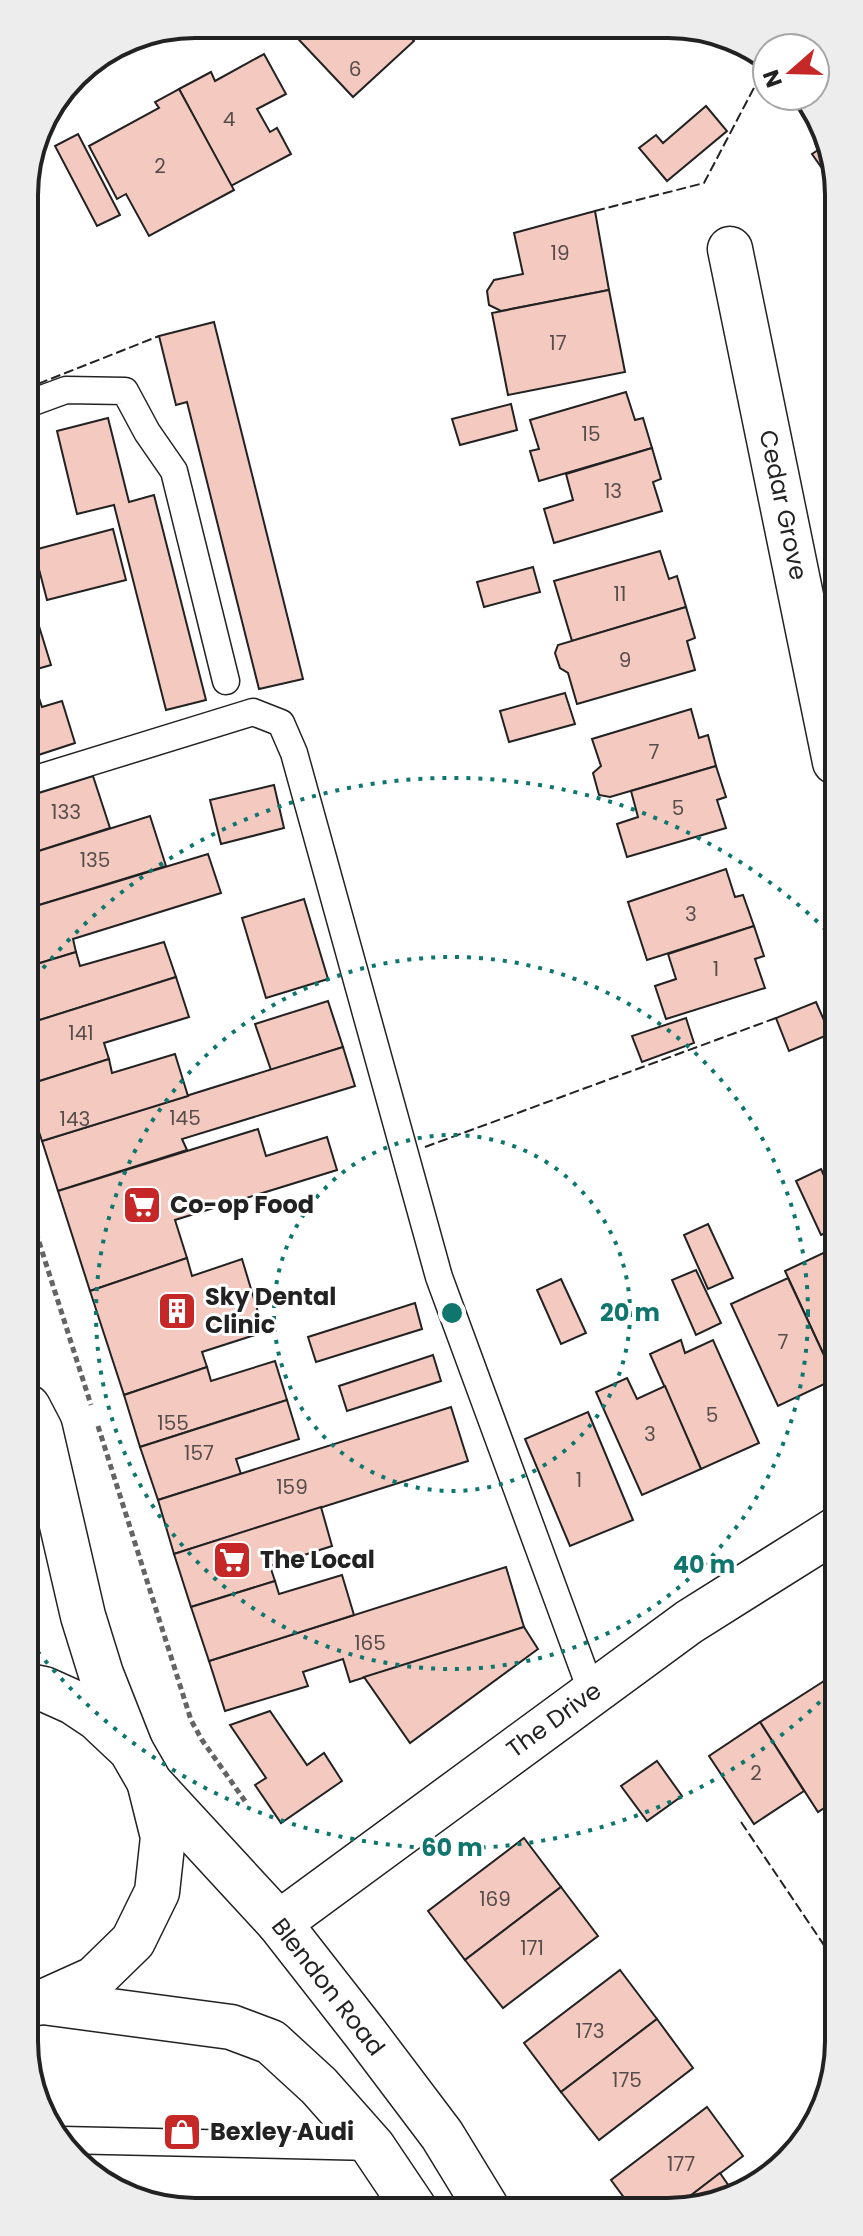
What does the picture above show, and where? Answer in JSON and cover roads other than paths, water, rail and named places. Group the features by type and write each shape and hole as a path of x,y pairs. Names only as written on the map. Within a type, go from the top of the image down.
{"main road":[{"name":"Cedar Grove","path":"730,249 825,713"},
{"name":"Blendon Road","path":"38,1426 83,1616 101,1674 140,1767 163,1837 157,1892 133,1941 94,1979 38,2002"},
{"name":"The Drive","path":"279,1923 689,1622 825,1537"},
{"name":"Blendon Road","path":"38,1688 73,1702 97,1718 279,1923 442,2135 480,2198"},
{"name":"Blendon Road","path":"38,2003 231,2027 271,2042 319,2086 373,2147 407,2198"}],"lane":[{"path":"38,400 66,390 125,391 147,432 174,471 226,681"},
{"path":"38,778 253,712 281,723 294,753 439,1277 592,1693"},
{"path":"74,2140 373,2147"}],"place":[{"name":"Co-op Food","path":"142,1205"},
{"name":"Sky Dental Clinic","path":"177,1311"},
{"name":"The Local","path":"232,1560"},
{"name":"Bexley Audi","path":"182,2132"}]}
